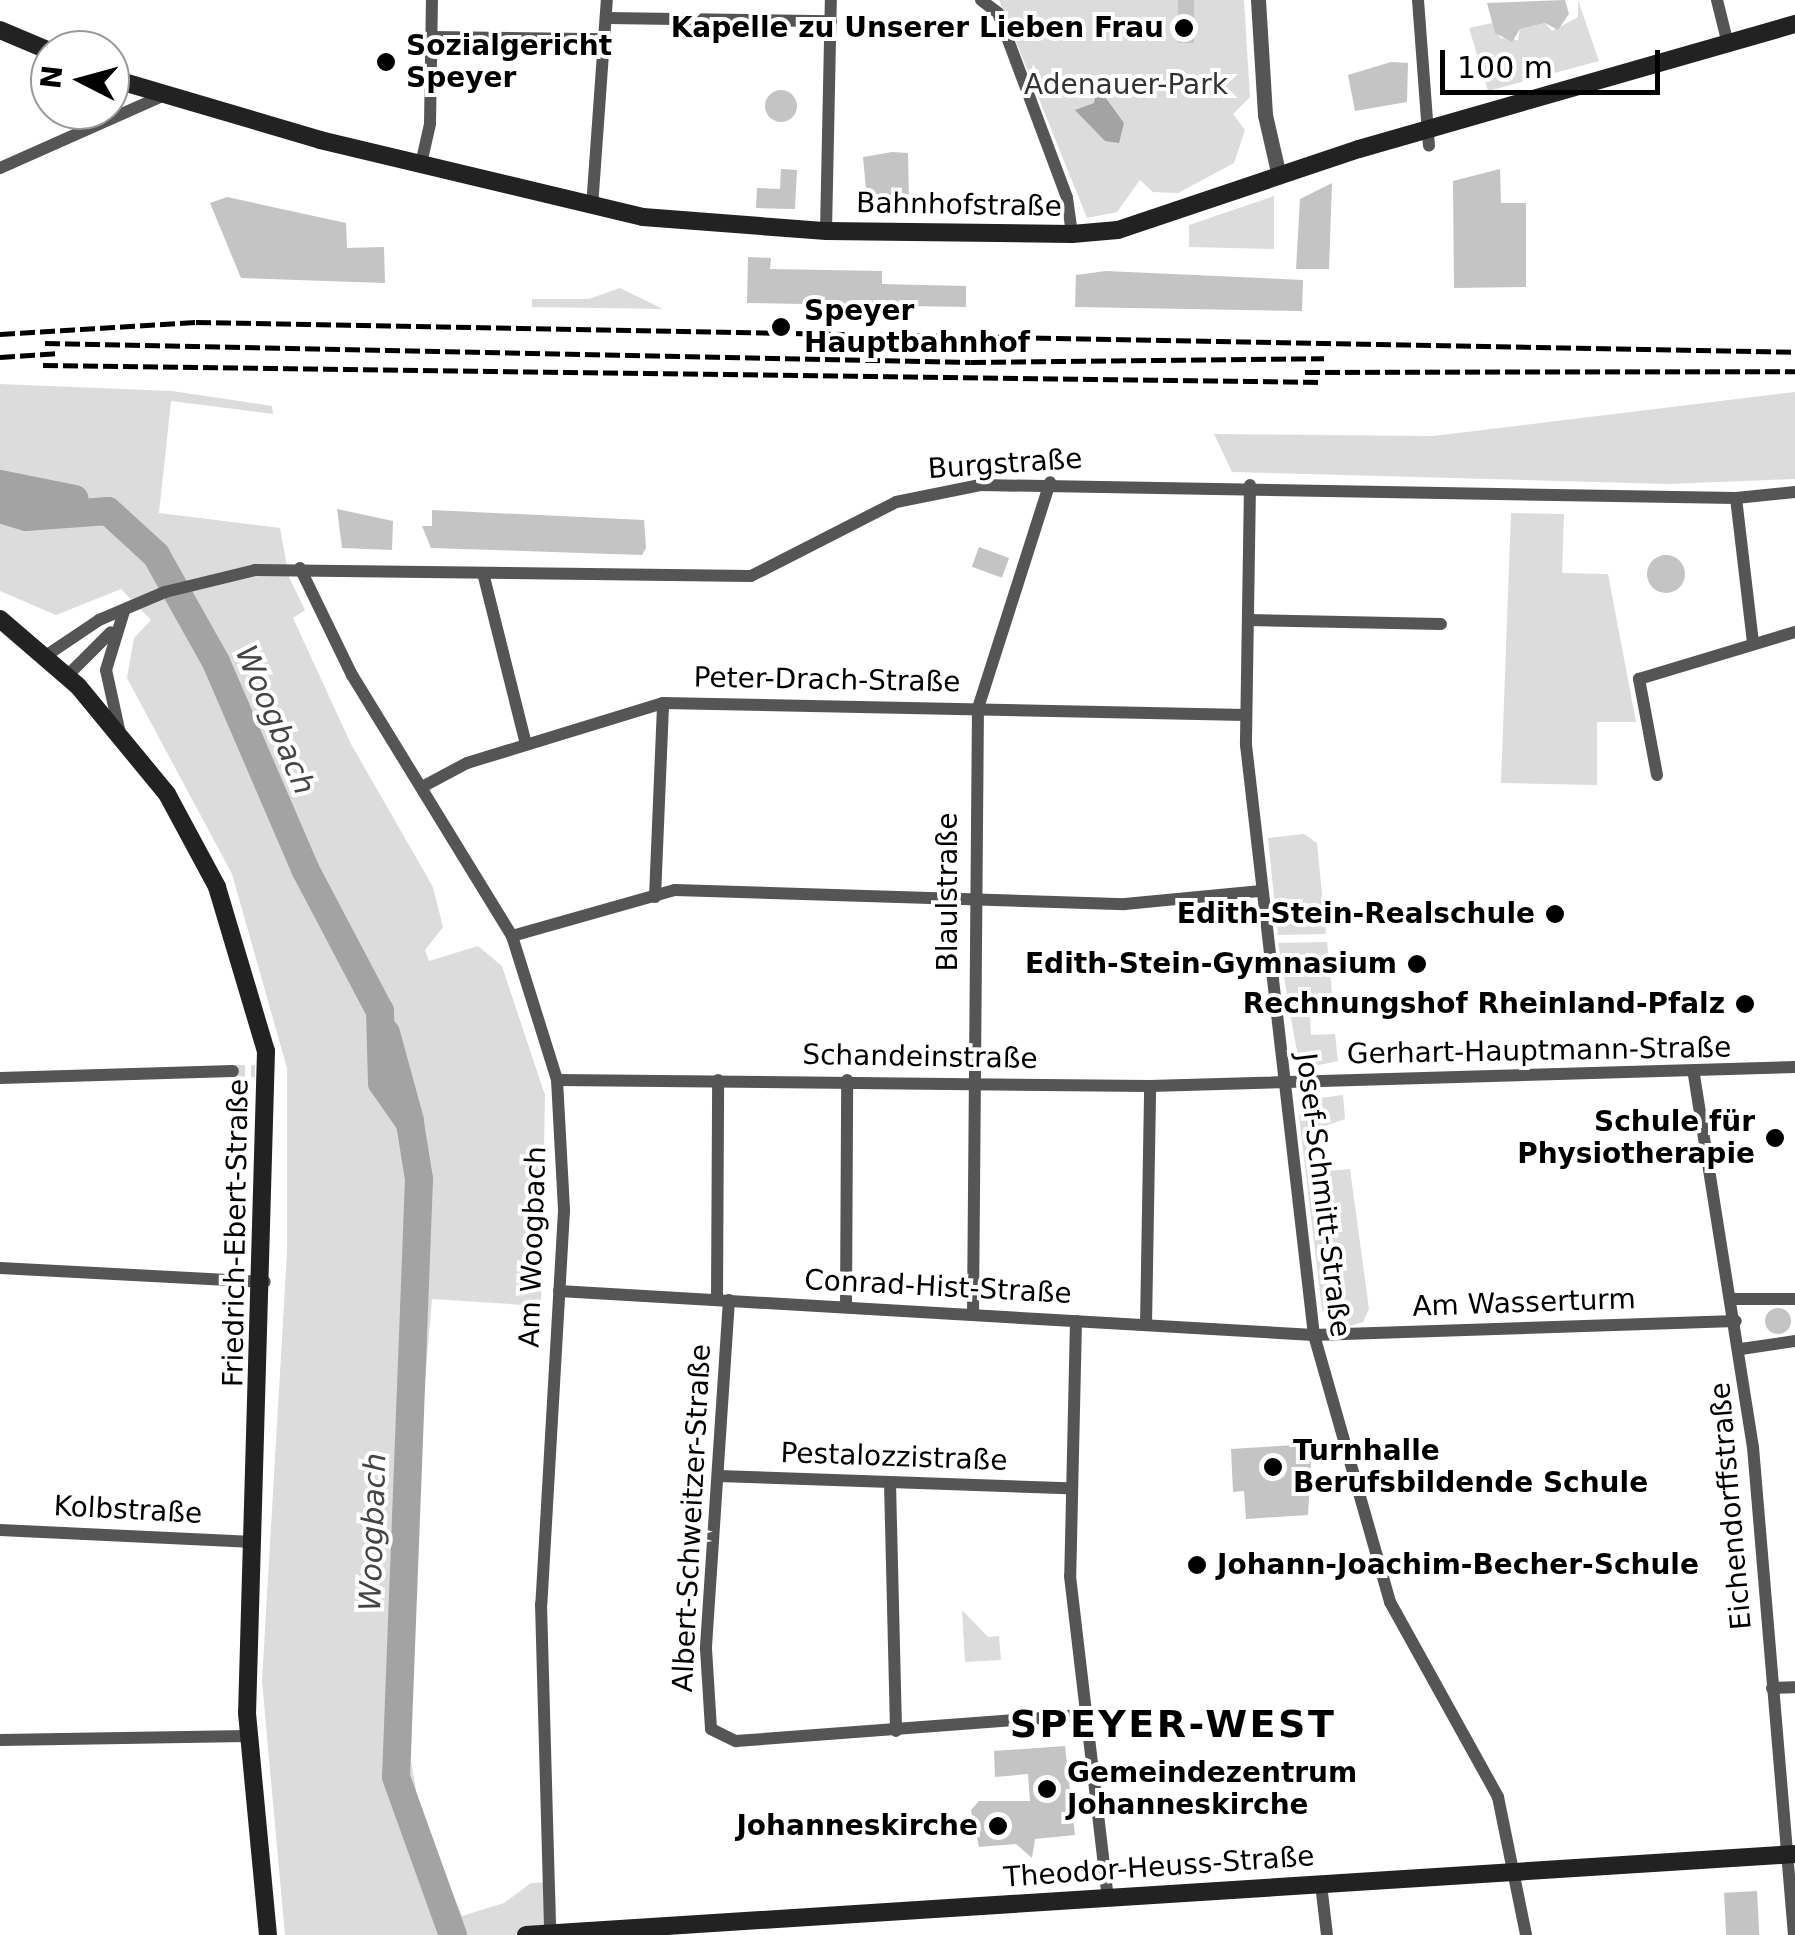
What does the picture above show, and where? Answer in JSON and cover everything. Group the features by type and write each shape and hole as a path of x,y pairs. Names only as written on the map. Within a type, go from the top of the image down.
{"main road":[{"name":"Bahnhofstraße","path":"130,85 421,164 592,207 674,222 826,231 1072,234 1118,230 1279,176 1427,137 1795,24"},
{"path":"0,30 30,43"},
{"name":"Friedrich-Ebert-Straße","path":"0,619 47,655 121,734 168,794 217,888 261,1070 265,1282 247,1736 268,1935"},
{"name":"Theodor-Heuss-Straße","path":"526,1935 745,1928 1108,1898 1791,1854"}],"street":[{"path":"421,164 432,0"},
{"path":"592,207 607,0"},
{"path":"826,231 831,0"},
{"path":"981,0 998,13 1067,198 1072,234"},
{"path":"1258,0 1265,116 1279,176"},
{"path":"1418,0 1427,137"},
{"path":"1717,0 1728,44"},
{"path":"606,18 830,21"},
{"path":"431,36 606,39"},
{"path":"0,168 160,96"},
{"name":"Burgstraße","path":"47,655 130,608 191,583 300,568 742,577 788,563 915,495 1050,482 1736,498 1795,492"},
{"name":"Blaulstraße","path":"974,1314 973,897 978,708 1050,482"},
{"name":"Josef-Schmitt-Straße","path":"1250,485 1246,716 1261,890 1314,1336 1390,1602 1498,1797 1526,1935"},
{"path":"1736,498 1753,643"},
{"name":"Am Woogbach","path":"300,568 352,675 512,936 557,1080 564,1182 541,1604 550,1932"},
{"path":"483,573 526,744"},
{"path":"67,676 130,608"},
{"path":"1248,620 1441,624"},
{"path":"116,627 106,670 121,734"},
{"path":"1657,775 1639,679 1795,632"},
{"path":"655,896 663,703"},
{"name":"Peter-Drach-Straße","path":"422,787 526,744 663,703 1246,716"},
{"path":"512,936 675,890 1147,903 1261,890"},
{"name":"Gerhart-Hauptmann-Straße","path":"1284,1085 1694,1074 1795,1066"},
{"path":"0,1078 233,1072"},
{"name":"Eichendorffstraße","path":"1694,1074 1741,1349 1791,1854 1794,1935"},
{"name":"Schandeinstraße","path":"557,1080 1284,1085"},
{"name":"Albert-Schweitzer-Straße","path":"718,1080 723,1299 706,1698 718,1737 896,1731"},
{"path":"846,1307 847,1080"},
{"path":"1146,1326 1150,1086"},
{"path":"0,1268 265,1282"},
{"name":"Conrad-Hist-Straße","path":"559,1291 1314,1336"},
{"path":"1734,1300 1795,1299"},
{"path":"1076,1321 1068,1488 1084,1714 1108,1898"},
{"name":"Am Wasserturm","path":"1314,1336 1736,1322"},
{"path":"1741,1349 1795,1341"},
{"name":"Pestalozzistraße","path":"718,1476 1068,1488"},
{"path":"890,1482 896,1731 1084,1714"},
{"name":"Kolbstraße","path":"0,1530 254,1542"},
{"path":"1772,1688 1795,1686"},
{"path":"0,1740 247,1736"},
{"path":"1321,1884 1327,1935"}],"green space":[{"name":"Adenauer-Park","path":"999,0 1244,0 1250,97 1233,114 1245,130 1234,163 1178,193 1153,192 1140,180 1117,212 1087,218"},
{"path":"1578,0 1599,61 1488,91 1469,28 1492,23 1500,38 1518,40 1520,29 1545,23 1552,31 1578,17"},
{"path":"1274,196 1274,249 1189,247 1189,225"},
{"path":"620,288 663,309 532,307 532,299 589,299"},
{"path":"0,384 172,391 272,406 273,414 171,401 159,513 280,528 289,577 305,610 293,618 351,744 433,887 443,927 425,950 429,961 478,946 502,966 545,1095 541,1306 432,1299 417,1478 411,1761 422,1824 462,1916 504,1903 531,1883 555,1882 557,1935 285,1935 262,1681 287,1253 287,1068 232,874 127,678 134,638 151,620 121,589 56,615 0,591"},
{"path":"1795,392 1795,479 1669,484 1232,472 1214,434 1433,436"},
{"path":"1511,513 1564,514 1562,573 1608,574 1636,722 1597,722 1597,785 1501,783"},
{"path":"1304,834 1317,843 1326,934 1278,935 1268,838"},
{"path":"1327,942 1334,1013 1310,1014 1311,1035 1335,1034 1338,1061 1300,1069 1278,943"},
{"path":"1343,1095 1345,1119 1319,1128 1313,1148 1316,1172 1350,1169 1369,1309 1363,1322 1350,1326 1328,1320 1322,1309 1299,1116 1304,1100"},
{"path":"962,1610 988,1637 999,1636 1001,1660 965,1662"}],"shaded area":[{"path":"1097,86 1124,123 1119,143 1105,141 1075,110 1094,103"}],"building":[{"name":"Kapelle zu Unserer Lieben Frau","path":"1178,0 1194,0 1194,43 1178,43"},
{"path":"1565,0 1569,14 1558,30 1545,23 1520,29 1512,42 1495,33 1487,3"},
{"path":"1391,62 1408,63 1407,102 1355,111 1348,75"},
{"path":"781,90 793,94 797,106 793,118 781,122 769,118 765,106 769,94"},
{"path":"908,153 909,202 867,200 863,157"},
{"path":"781,169 797,170 795,209 756,208 757,188 780,189"},
{"path":"1500,169 1501,203 1526,203 1526,287 1454,288 1453,181"},
{"path":"1332,183 1329,269 1296,269 1300,199"},
{"path":"227,197 346,223 347,248 384,247 385,283 241,278 210,203"},
{"name":"Speyer Hauptbahnhof","path":"748,257 771,258 770,269 882,271 882,284 966,286 966,307 747,303"},
{"path":"1106,271 1303,280 1302,311 1075,307 1076,275"},
{"path":"337,509 393,521 392,550 342,548"},
{"path":"432,510 644,520 646,548 642,555 431,548 422,526 432,526"},
{"path":"979,547 1009,558 1002,578 972,567"},
{"path":"1666,555 1679,561 1685,574 1679,587 1666,593 1653,587 1647,574 1653,561"},
{"path":"1778,1308 1787,1312 1791,1321 1787,1330 1778,1334 1769,1330 1765,1321 1769,1312"},
{"name":"Turnhalle Berufsbildende Schule","path":"1312,1444 1308,1515 1246,1519 1244,1491 1233,1492 1231,1449"},
{"name":"Gemeindezentrum Johanneskirche","path":"1065,1746 1075,1835 1035,1839 1032,1858 1016,1844 979,1847 971,1810 979,1801 1030,1801 1028,1774 995,1777 994,1751"},
{"path":"1757,1891 1759,1935 1726,1935 1724,1893"}],"waterway":[{"name":"Woogbach","path":"0,484 75,499"},
{"name":"Woogbach","path":"0,509 26,517 108,511 156,555 216,662 305,869 380,1011 382,1083 410,1123 419,1179 396,1777 453,1935"},
{"path":"386,1033 410,1121"}],"tunnel":[{"path":"233,1071 255,1071"}],"railway":[{"path":"0,334 196,322 1795,352"},
{"path":"45,343 971,362 1324,358"},
{"path":"0,357 60,353"},
{"path":"43,365 1323,382"},
{"path":"1305,372 1795,371"}],"place":[{"name":"Kapelle zu Unserer Lieben Frau","path":"1184,28"},
{"name":"Sozialgericht Speyer","path":"386,62"},
{"name":"Speyer Hauptbahnhof","path":"781,327"},
{"name":"Edith-Stein-Realschule","path":"1555,914"},
{"name":"Edith-Stein-Gymnasium","path":"1417,964"},
{"name":"Rechnungshof Rheinland-Pfalz","path":"1745,1004"},
{"name":"Schule für Physiotherapie","path":"1775,1138"},
{"name":"Turnhalle Berufsbildende Schule","path":"1273,1467"},
{"name":"Johann-Joachim-Becher-Schule","path":"1197,1565"},
{"name":"Gemeindezentrum Johanneskirche","path":"1047,1789"},
{"name":"Johanneskirche","path":"998,1826"}],"district":[{"name":"SPEYER-WEST","path":"1173,1725"}]}
